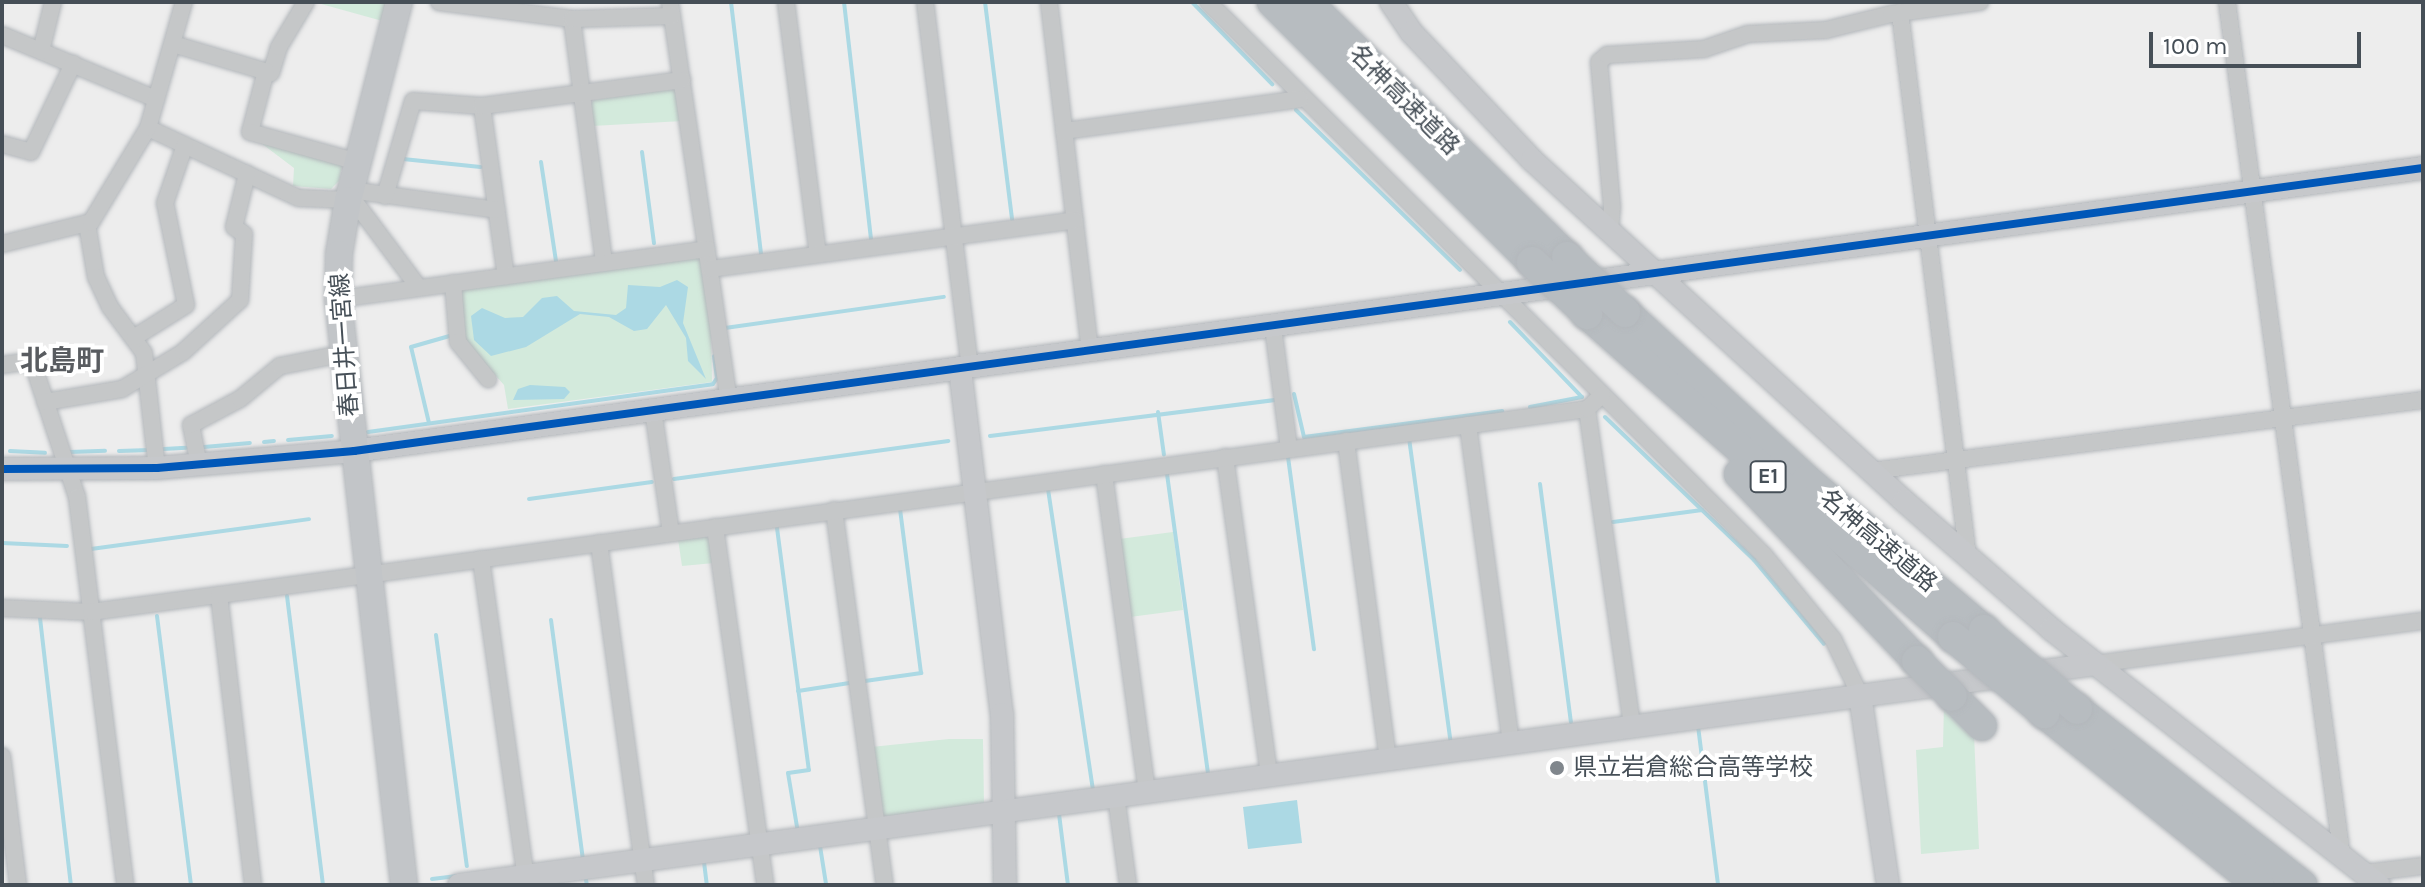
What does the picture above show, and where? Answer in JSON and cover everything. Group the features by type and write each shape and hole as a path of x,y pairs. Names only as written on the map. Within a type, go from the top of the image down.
{"highway":[{"name":"名神高速道路","path":"1272,2 1587,314 1953,637 2259,885"},
{"name":"名神高速道路","path":"1307,2 1408,106 1807,480 2077,709 2302,885"},
{"path":"1327,2 1383,61 1408,106"},
{"path":"1698,412 1720,455 1982,726"}],"main road":[{"name":"春日井一宮線","path":"399,2 349,195 339,254 338,299 404,885"}],"street":[{"path":"41,51 53,2"},
{"path":"157,468 147,375 135,337 110,307 96,277 87,224 148,128 184,2"},
{"path":"173,44 271,73 279,47 306,2"},
{"path":"439,2 572,19 671,9 729,400"},
{"path":"786,2 818,254"},
{"path":"925,2 954,236 975,491 1002,714 1005,885"},
{"path":"1049,2 1090,351"},
{"path":"1208,2 1300,99 1602,395 1804,600 1852,671 1860,695 1888,885"},
{"path":"1391,2 1411,32 1522,149 1871,471 2095,664 2372,879 2423,866"},
{"path":"1610,230 1612,207 1599,62 1607,55 1704,49 1748,34 1826,30 1900,12 1980,2"},
{"path":"2227,2 2342,857"},
{"path":"1900,12 1968,557"},
{"path":"572,19 604,263"},
{"path":"2,35 156,99"},
{"path":"2,144 31,152 73,64"},
{"path":"266,71 250,132 358,162"},
{"path":"385,196 413,101 482,106 682,80"},
{"path":"1064,131 1300,99"},
{"path":"482,106 506,276"},
{"path":"148,128 299,198 385,196 497,210"},
{"path":"135,337 186,305 165,203 185,145"},
{"path":"2,469 68,472 157,468 354,451 2423,168"},
{"path":"45,402 122,389 183,352 240,300 244,234 234,227 247,174"},
{"path":"349,195 419,288"},
{"path":"710,269 1075,220"},
{"path":"2,244 87,224"},
{"path":"338,299 707,249"},
{"path":"453,283 458,342 488,379"},
{"path":"1273,327 1289,449"},
{"path":"199,465 191,425 240,399 280,366 342,354"},
{"path":"2,365 32,361 77,497 125,885"},
{"path":"2,608 91,612 219,595 1587,409 1602,395"},
{"path":"1871,471 2423,400"},
{"path":"1587,409 1632,726"},
{"path":"653,410 671,533"},
{"path":"1468,425 1511,743"},
{"path":"1346,441 1388,759"},
{"path":"1225,457 1269,775"},
{"path":"1104,474 1147,792"},
{"path":"834,510 885,885"},
{"path":"715,527 765,885"},
{"path":"599,543 646,885"},
{"path":"481,559 526,881"},
{"path":"219,595 253,885"},
{"path":"459,885 526,881 642,860 2423,621"},
{"path":"2,756 18,885"},
{"path":"1116,796 1128,885"}],"green space":[{"path":"314,2 390,2 386,22"},
{"path":"675,88 683,121 592,126 589,106 594,100"},
{"path":"257,140 342,166 339,181 331,189 293,186 294,168"},
{"path":"698,256 703,259 711,328 712,382 508,409 504,385 462,338 458,287"},
{"path":"1173,532 1183,610 1130,617 1119,539"},
{"path":"705,536 711,541 714,563 682,566 678,539"},
{"path":"1944,703 1974,734 1979,849 1921,854 1916,750 1943,747"},
{"path":"949,739 983,739 984,805 886,817 880,813 871,747"}],"water":[{"path":"677,280 688,287 683,323 706,379 688,361 686,338 666,305 647,329 634,331 609,317 580,314 526,347 491,356 474,340 471,316 482,308 505,318 523,317 542,298 557,296 574,311 616,315 626,308 628,285 660,287"},
{"path":"530,385 565,387 570,392 564,399 513,400 518,389"},
{"path":"1297,800 1302,843 1248,849 1243,807"}],"waterway":[{"path":"731,2 761,253"},
{"path":"844,2 871,239"},
{"path":"985,2 1012,219"},
{"path":"1192,2 1272,84"},
{"path":"1296,110 1460,270"},
{"path":"642,152 654,243"},
{"path":"403,159 481,167"},
{"path":"541,162 556,261"},
{"path":"725,328 944,297"},
{"path":"1510,322 1582,397 1530,407"},
{"path":"429,423 411,347 449,336"},
{"path":"368,432 713,384 717,378 714,356"},
{"path":"1294,394 1304,437 1502,411"},
{"path":"990,436 1275,400"},
{"path":"1158,412 1164,455"},
{"path":"1605,417 1754,560 1824,644"},
{"path":"288,440 332,436"},
{"path":"1409,438 1450,739"},
{"path":"264,442 274,441"},
{"path":"674,479 948,441"},
{"path":"204,447 250,443"},
{"path":"164,449 186,448"},
{"path":"119,451 150,450"},
{"path":"10,451 45,453"},
{"path":"70,452 105,451"},
{"path":"1288,457 1314,649"},
{"path":"1167,474 1208,773"},
{"path":"529,499 652,482"},
{"path":"1540,484 1571,722"},
{"path":"1048,489 1093,789"},
{"path":"865,681 921,673 900,508"},
{"path":"1613,522 1702,510"},
{"path":"91,549 309,519"},
{"path":"777,528 809,770 788,773 797,827"},
{"path":"2,543 67,546"},
{"path":"287,596 323,885"},
{"path":"157,616 191,885"},
{"path":"40,618 71,885"},
{"path":"551,620 583,859"},
{"path":"436,635 467,866"},
{"path":"798,691 849,683"},
{"path":"1698,726 1718,885"},
{"path":"1059,814 1068,885"},
{"path":"820,846 826,885"},
{"path":"704,862 707,885"},
{"path":"432,879 457,876"},
{"path":"586,880 587,885"}],"cycle path":[{"path":"2,469 157,468 354,451 2423,168"}],"place":[{"name":"県立岩倉総合高等学校","path":"1557,768"}],"district":[{"name":"北島町","path":"62,361"}]}
